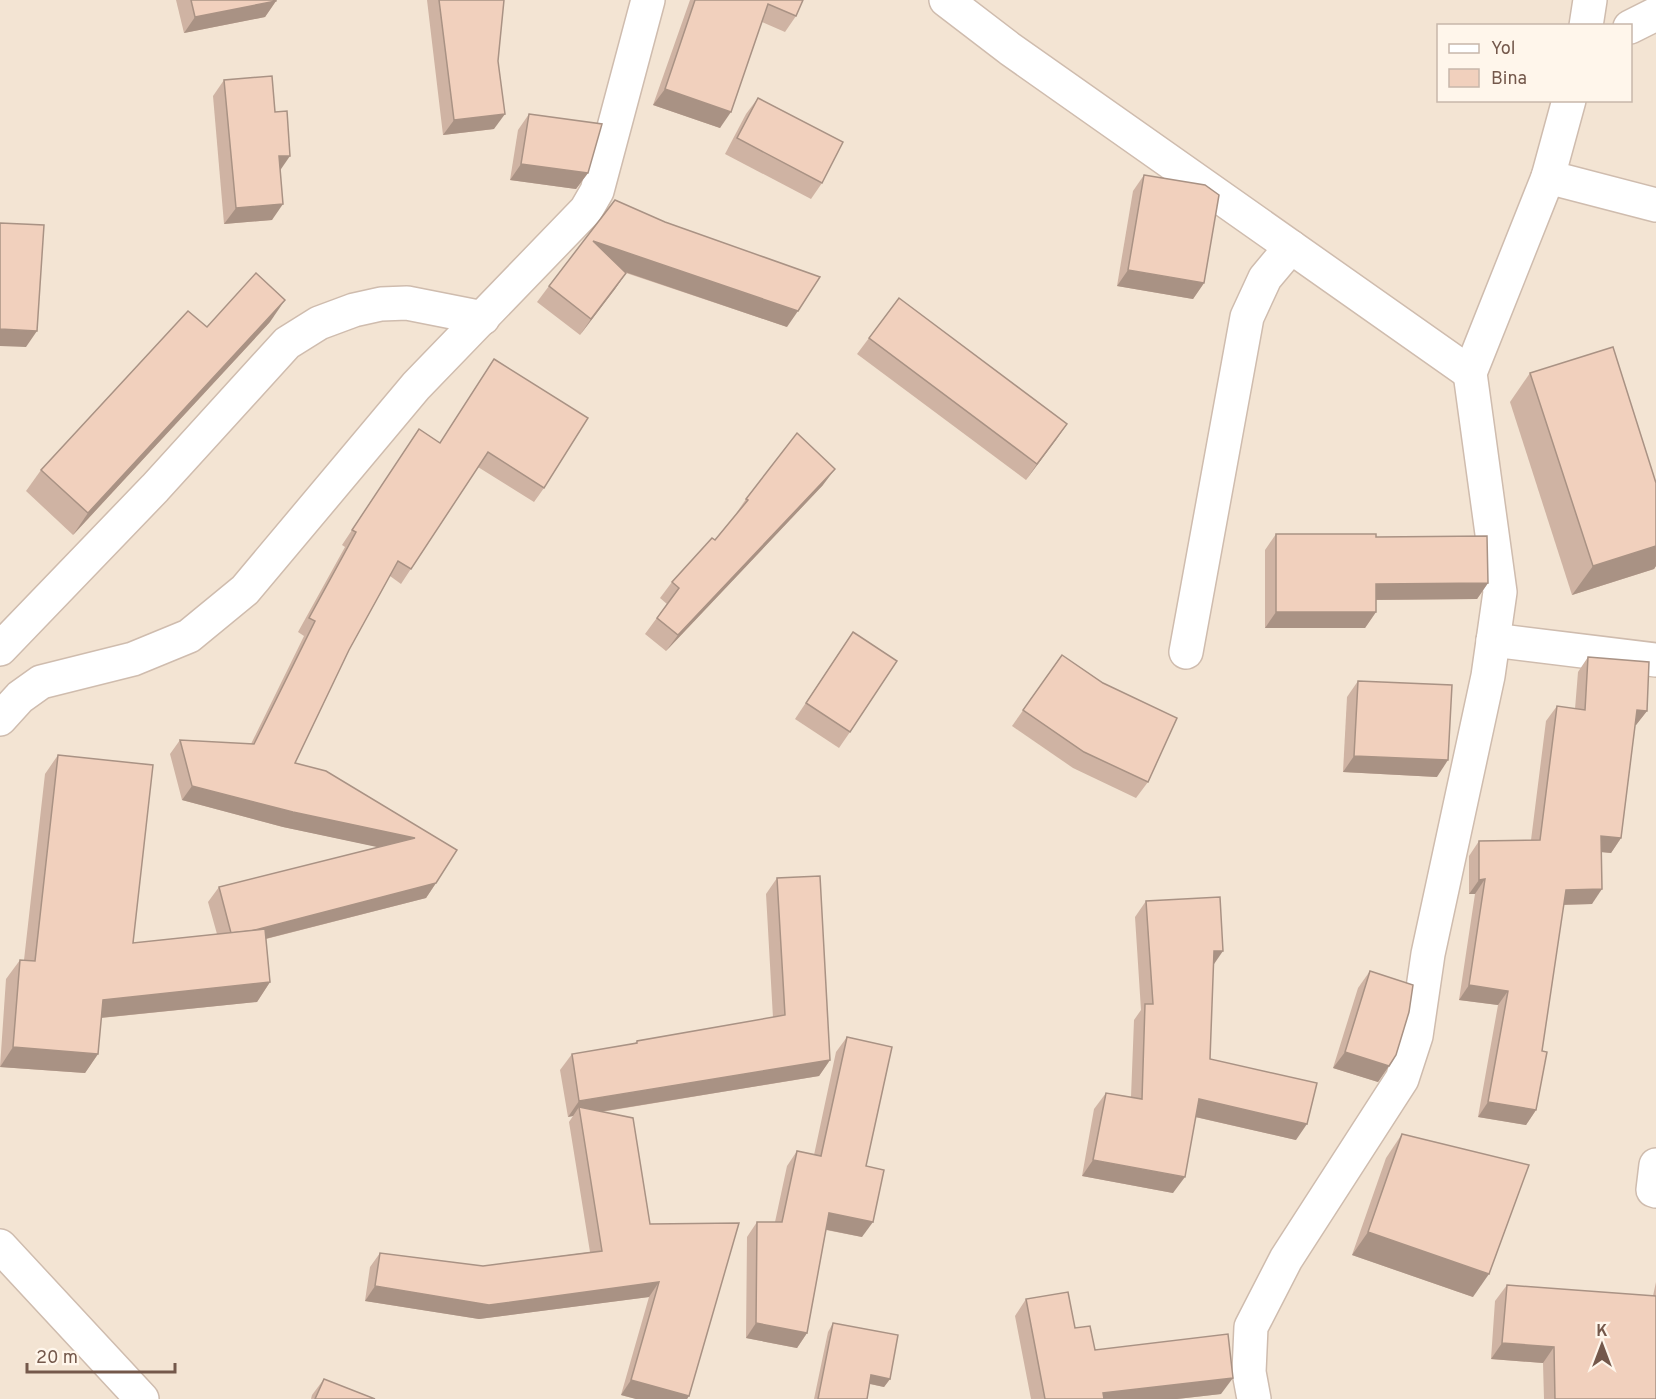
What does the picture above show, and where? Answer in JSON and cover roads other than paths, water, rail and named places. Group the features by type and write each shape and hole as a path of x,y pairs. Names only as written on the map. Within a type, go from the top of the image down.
{"street":[{"path":"1,716 20,697 41,682 133,659 189,636 245,590 416,386 586,210 597,192 648,0"},
{"path":"946,0 1010,49 1470,373"},
{"path":"1586,24 1590,0"},
{"path":"1632,26 1656,14"},
{"path":"1254,1399 1249,1372 1251,1327 1286,1259 1402,1079 1416,1036 1428,954 1488,676 1500,592 1470,373 1548,177 1568,102"},
{"path":"1548,177 1656,205"},
{"path":"1186,652 1247,317 1265,278 1291,247"},
{"path":"0,649 155,488 287,343 319,323 354,310 381,304 407,303 483,318"},
{"path":"1493,640 1656,660"},
{"path":"1656,1165 1653,1190 1656,1191"},
{"path":"0,1246 142,1399"}]}
